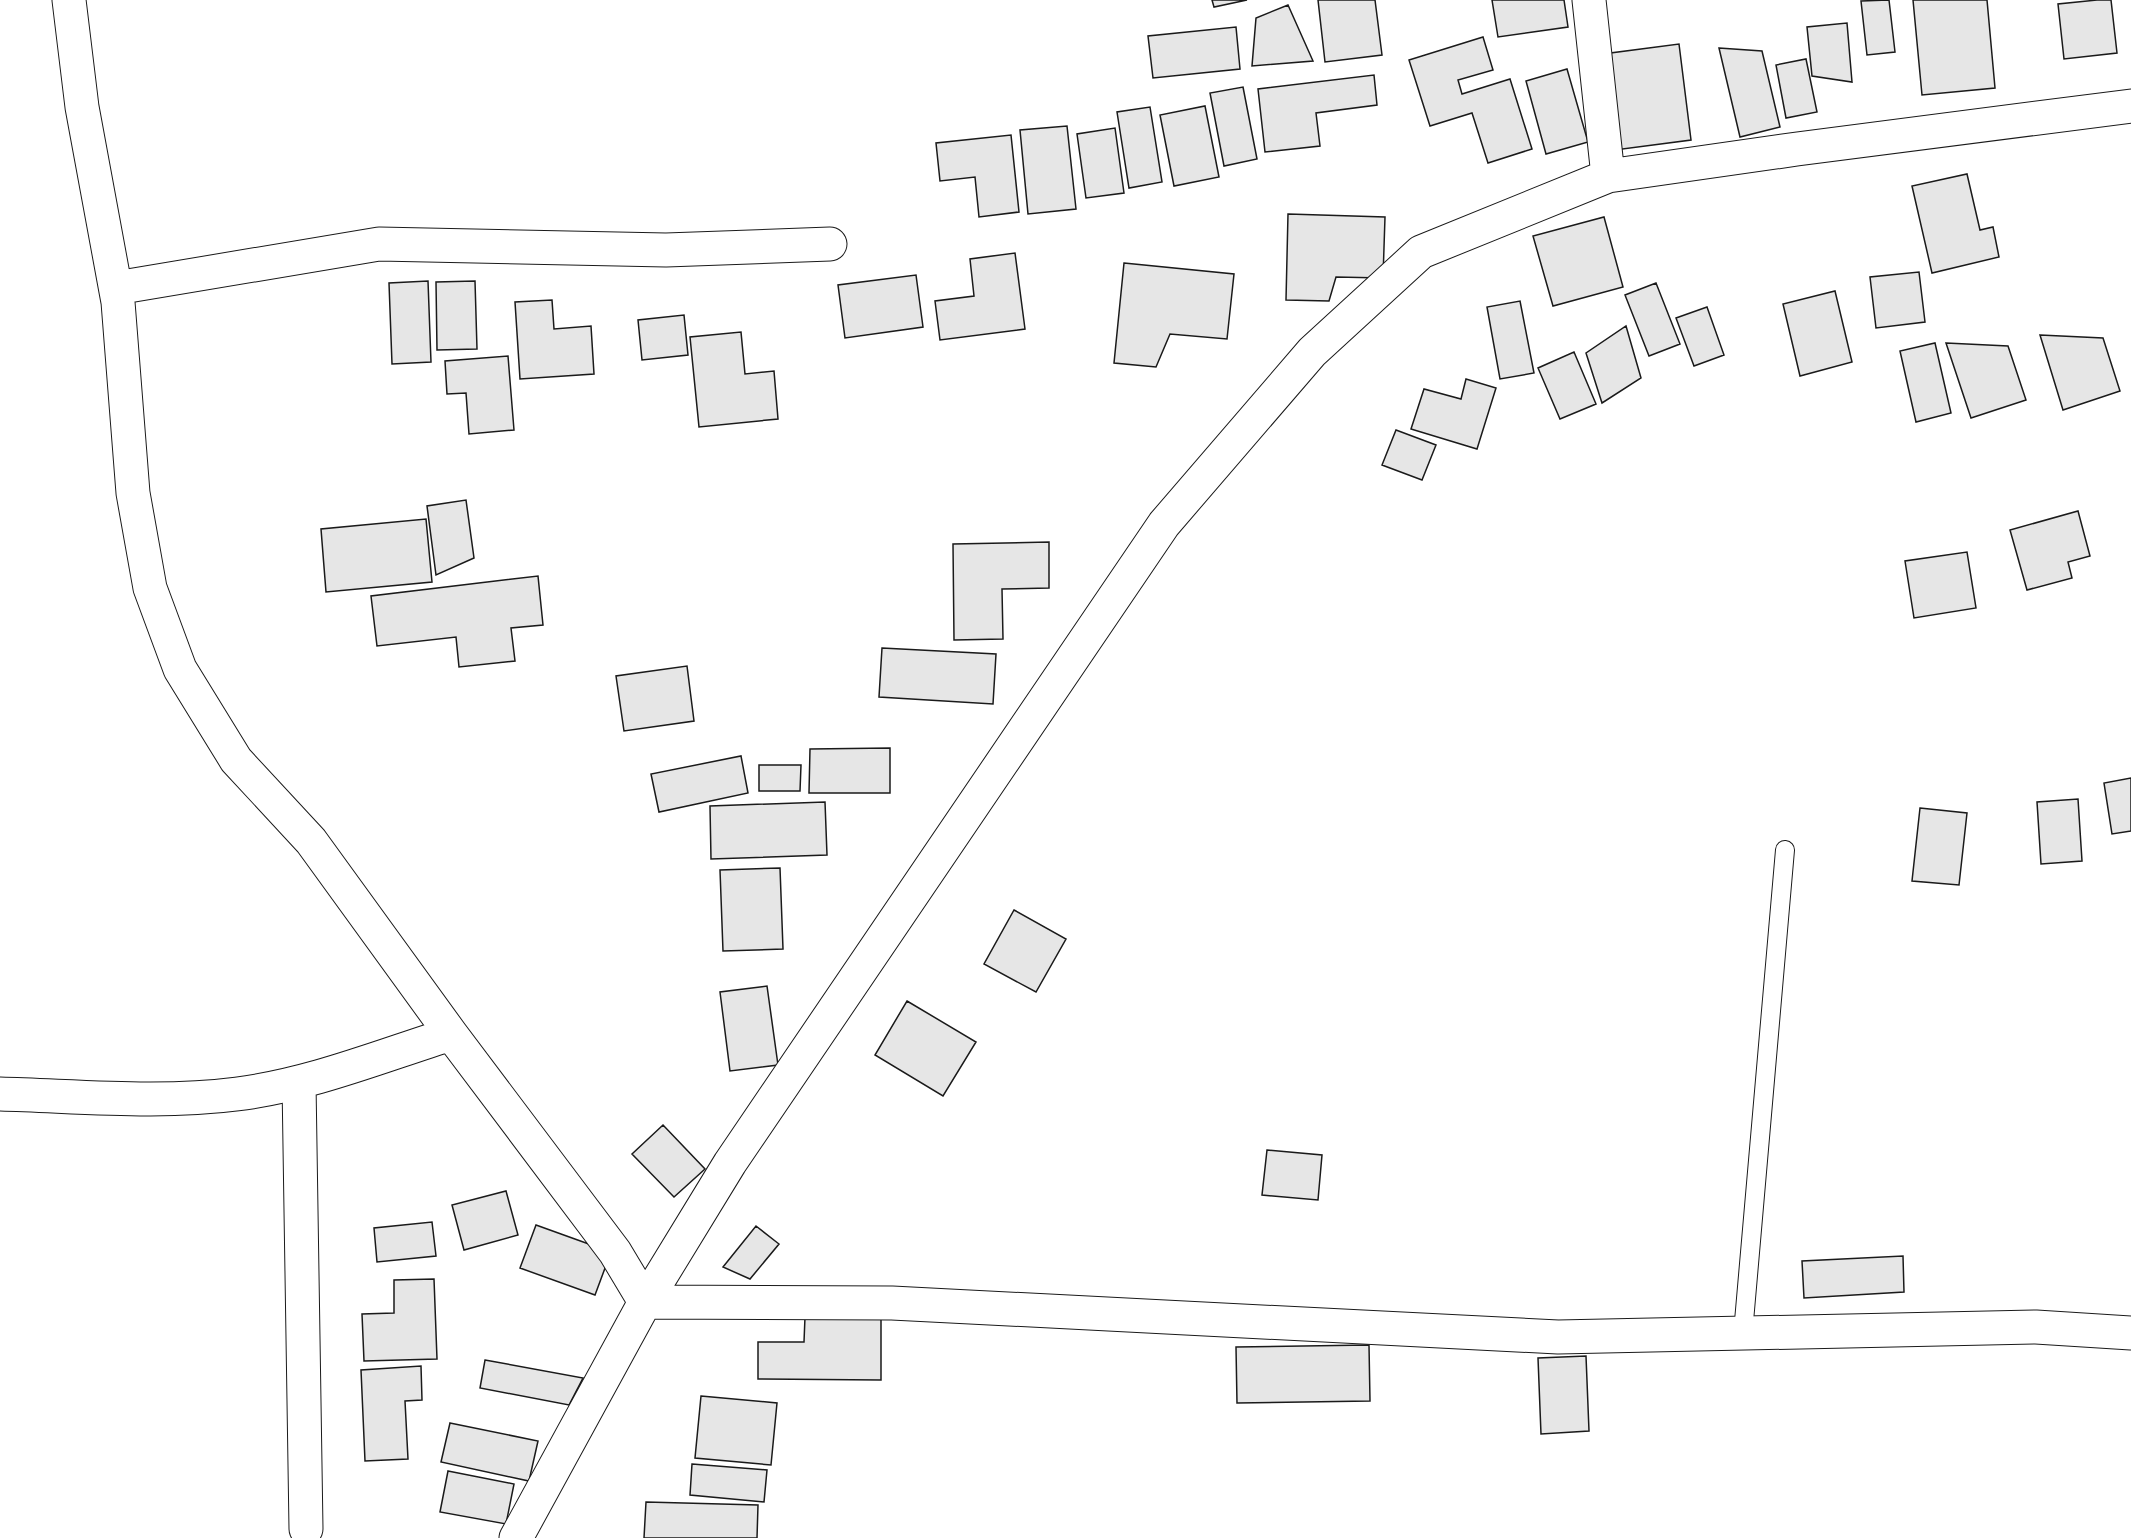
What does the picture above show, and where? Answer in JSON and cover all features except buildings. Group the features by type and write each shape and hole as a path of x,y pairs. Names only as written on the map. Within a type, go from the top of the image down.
{"street":[{"path":"69,0 82,107 116,288 133,493 150,588 180,669 236,760 311,840 451,1034 615,1252 645,1302"},
{"path":"1589,0 1608,176"},
{"path":"516,1538 645,1302 737,1153 1164,524 1312,352 1420,252 1608,176 1797,148 2131,106"},
{"path":"116,288 379,244 666,250 830,244"},
{"path":"0,1094 177,1099 236,1094 299,1083 451,1034"},
{"path":"299,1083 306,1528"},
{"path":"645,1302 892,1304 1558,1337 2037,1327 2131,1333"}],"lane":[{"path":"1743,1333 1785,850"}]}
